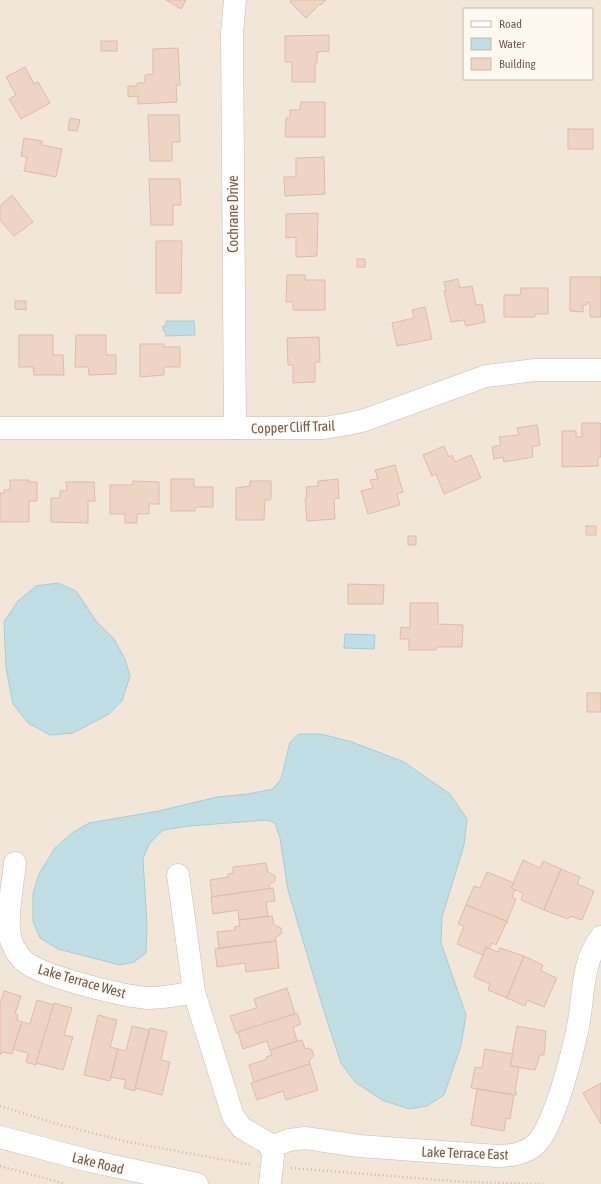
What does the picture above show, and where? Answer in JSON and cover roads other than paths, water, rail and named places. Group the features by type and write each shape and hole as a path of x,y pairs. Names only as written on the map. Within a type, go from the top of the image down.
{"street":[{"name":"Cochrane Drive","path":"235,0 232,33 235,428"},
{"name":"Copper Cliff Trail","path":"0,428 309,429 340,426 374,416 486,376 535,370 601,370"},
{"name":"Lake Terrace West","path":"15,864 9,931 14,947 26,962 38,970 138,997 159,998 194,992"},
{"path":"178,876 194,992 234,1116 242,1128 266,1142 270,1147 273,1156 270,1184"},
{"name":"Lake Terrace East","path":"270,1147 289,1140 305,1138 381,1148 498,1156 519,1154 529,1149 537,1143 543,1133 560,1091 578,1028 587,961 593,948 601,937"},
{"name":"Lake Road","path":"0,1137 90,1161 197,1184"}],"water":[{"path":"166,321 194,321 195,335 166,336 165,331 163,331 163,326 166,326"},
{"path":"58,583 76,591 96,621 114,639 125,659 130,676 122,701 109,714 73,733 50,735 28,723 13,704 6,668 4,622 18,601 36,586"},
{"path":"345,634 375,635 374,649 344,648"},
{"path":"299,734 321,734 352,742 404,762 450,794 467,819 464,845 442,917 441,943 466,1015 461,1046 444,1095 427,1106 409,1109 382,1100 355,1082 341,1063 288,890 280,838 275,823 267,820 189,826 163,830 149,844 143,859 147,925 146,953 134,962 120,965 58,949 40,938 33,921 33,893 39,874 55,848 72,833 89,823 159,811 217,797 248,794 273,789 281,779 290,742"}]}
